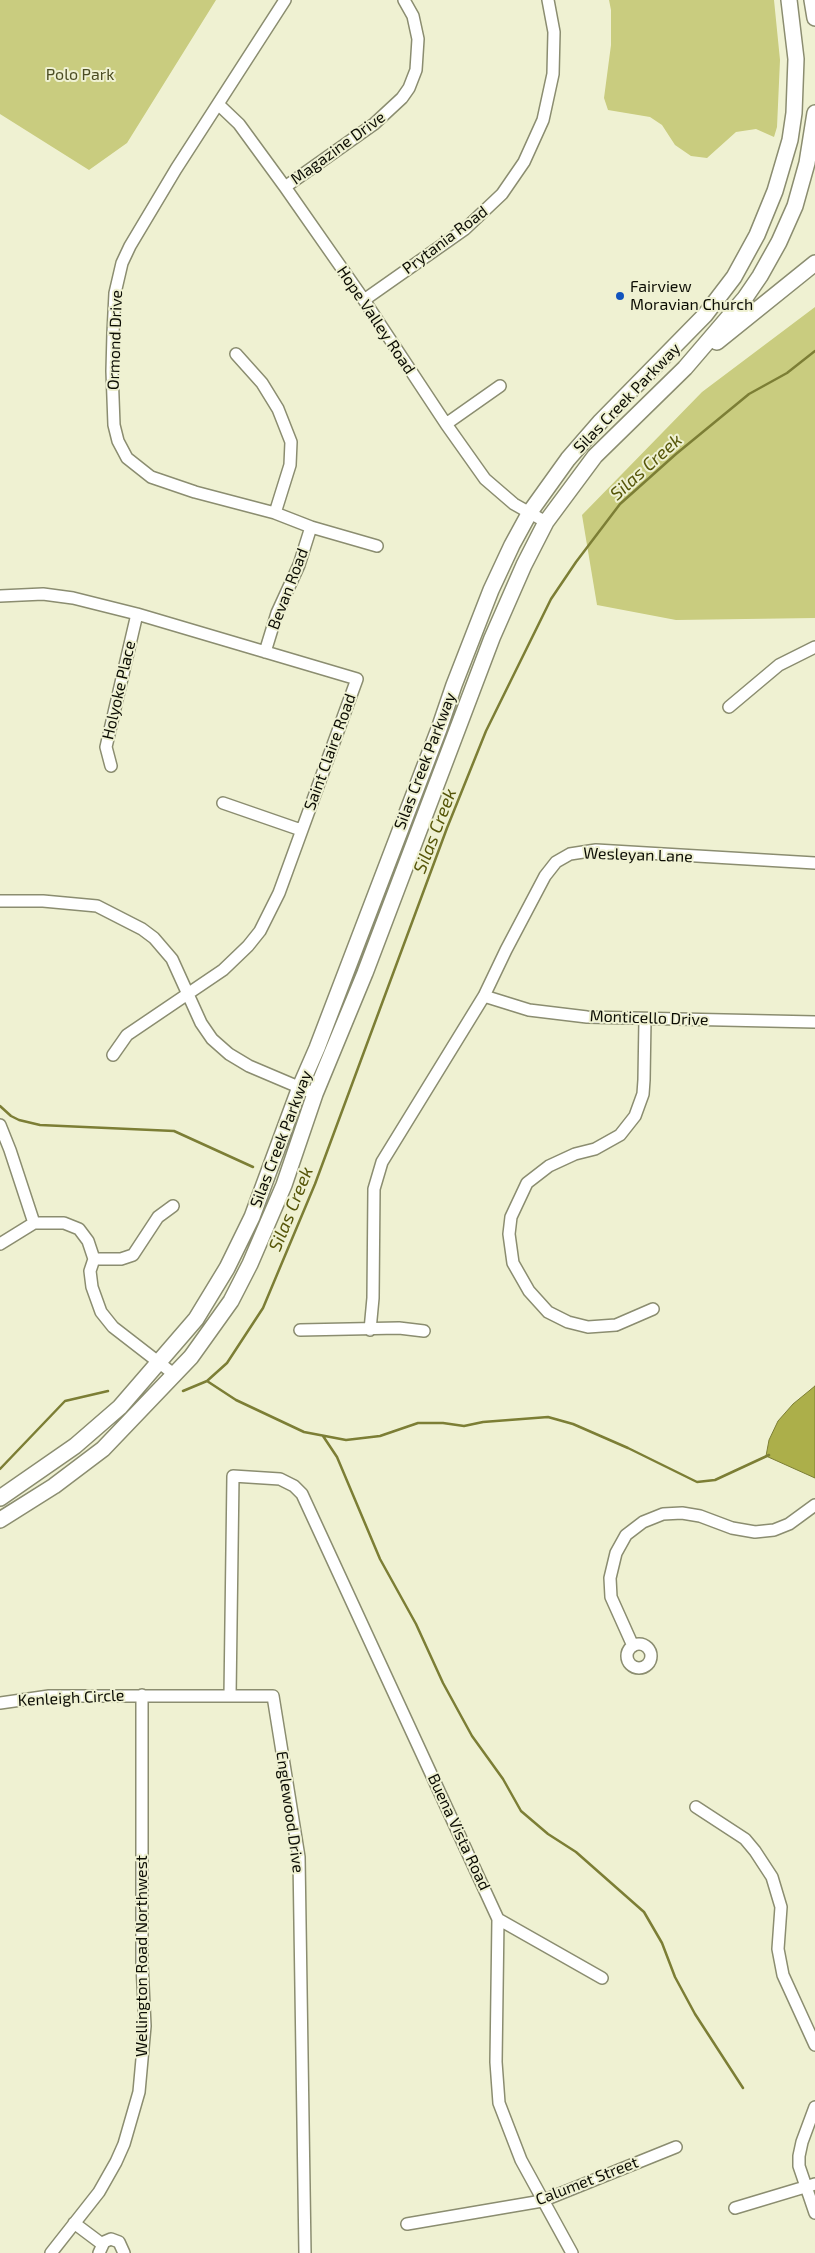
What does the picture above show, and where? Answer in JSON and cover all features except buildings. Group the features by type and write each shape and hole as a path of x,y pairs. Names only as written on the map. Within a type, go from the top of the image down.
{"main road":[{"name":"Silas Creek Parkway","path":"0,1498 75,1446 120,1408 196,1319 228,1268 252,1217 491,590 530,512 568,459 601,421 705,315 734,277 761,226 775,191 790,140 796,93 796,59 789,0"},
{"path":"812,0 815,18"},
{"name":"Silas Creek Parkway","path":"0,1520 90,1460 175,1375 191,1357 231,1302 250,1264 284,1185 315,1094 365,973 495,631 524,564 546,522 595,456 684,368 745,298 760,276 779,242 794,206 812,153 815,113"},
{"path":"790,140 813,136"},
{"path":"790,140 812,153"},
{"path":"684,368 815,263"}],"street":[{"name":"Ormond Drive","path":"285,0 218,104 130,246 122,263 115,293 113,332 114,426 118,441 126,458 151,477 195,492 275,513 311,527 377,546"},
{"name":"Magazine Drive","path":"285,187 374,124 402,98 409,88 416,70 418,39 413,16 404,0"},
{"name":"Prytania Road","path":"364,300 465,229 502,194 524,162 543,120 554,74 554,32 548,0"},
{"name":"Hope Valley Road","path":"218,104 239,124 285,187 364,300 446,424 485,478 514,504 546,522"},
{"path":"236,354 266,390 282,418 291,442 290,465 275,513"},
{"path":"446,424 500,386"},
{"name":"Bevan Road","path":"265,652 277,613 299,565 311,527"},
{"name":"Saint Claire Road","path":"0,596 43,594 73,598 137,614 357,679 279,893 260,931 235,960 127,1035 113,1055"},
{"name":"Holyoke Place","path":"111,766 106,747 137,614"},
{"path":"729,707 779,665 815,647"},
{"path":"223,803 301,830"},
{"name":"Wesleyan Lane","path":"370,1330 373,1298 374,1189 382,1162 484,996 545,876 556,862 570,854 596,850 815,863"},
{"path":"0,901 82,903 108,910 142,929 165,949 178,969 201,1022 212,1039 229,1054 249,1066 315,1094"},
{"name":"Monticello Drive","path":"484,996 537,1011 587,1017 815,1022"},
{"path":"645,1019 644,1087 635,1116 620,1134 595,1149 575,1154 548,1166 527,1183 511,1217 510,1234 512,1263 529,1291 548,1312 568,1322 588,1327 616,1325 653,1309"},
{"path":"0,1125 34,1223"},
{"path":"94,1259 122,1260 133,1255 158,1217 173,1206"},
{"path":"0,1244 34,1223 64,1223 79,1229 88,1241 94,1259 90,1271 96,1302 101,1312 113,1327 175,1375"},
{"path":"300,1330 399,1328 424,1331"},
{"name":"Buena Vista Road","path":"230,1696 233,1476 280,1479 294,1486 302,1494 498,1919 496,2062 499,2103 521,2160 572,2253"},
{"path":"633,1646 611,1597 610,1578 616,1552 626,1535 643,1522 663,1514 682,1513 700,1516 732,1528 755,1532 774,1530 790,1524 815,1505"},
{"name":"Wellington Road Northwest","path":"51,2253 99,2192 116,2162 132,2118 142,2065 145,2017 142,1964 142,1695"},
{"name":"Kenleigh Circle","path":"0,1703 49,1696 230,1696"},
{"name":"Englewood Drive","path":"230,1696 273,1696 299,1857 305,2253"},
{"path":"696,1807 745,1840 756,1851 772,1877 781,1907 778,1949 783,1975 815,2045"},
{"path":"498,1919 602,1978"},
{"path":"815,2107 799,2150 800,2166 810,2185 815,2213"},
{"name":"Calumet Street","path":"407,2224 542,2201 676,2147"},
{"path":"735,2208 810,2185"},
{"path":"74,2223 100,2248 107,2240 116,2240 122,2245 124,2253"}],"green space":[{"name":"Polo Park","path":"0,0 216,0 127,143 89,170 0,114"},
{"path":"609,0 774,0 780,60 777,127 774,137 756,129 736,132 707,158 691,156 675,145 662,125 650,117 608,110 604,98 611,45 611,10"},
{"path":"815,307 815,618 676,620 597,605 582,515 702,392"}],"shaded area":[{"path":"815,1386 815,1478 766,1456 769,1440 778,1421 793,1404"}],"waterway":[{"name":"Silas Creek","path":"183,1391 207,1381 227,1363 263,1308 315,1184 447,828 486,731 551,599 576,562 620,504 676,454 749,394 787,373 815,351"},
{"path":"0,1106 11,1116 19,1120 40,1125 174,1131 253,1167"},
{"path":"207,1381 236,1400 304,1432 346,1440 380,1436 418,1423 443,1423 464,1426 483,1422 548,1417 573,1424 628,1448 697,1482 715,1480 769,1455"},
{"name":"Silas Creek","path":"0,1469 65,1401 108,1391"},
{"path":"323,1436 337,1457 380,1559 416,1624 443,1683 472,1736 503,1779 521,1811 548,1834 576,1852 644,1912 662,1943 675,1977 695,2014 743,2088"}],"place":[{"name":"Fairview Moravian Church","path":"620,296"}]}
